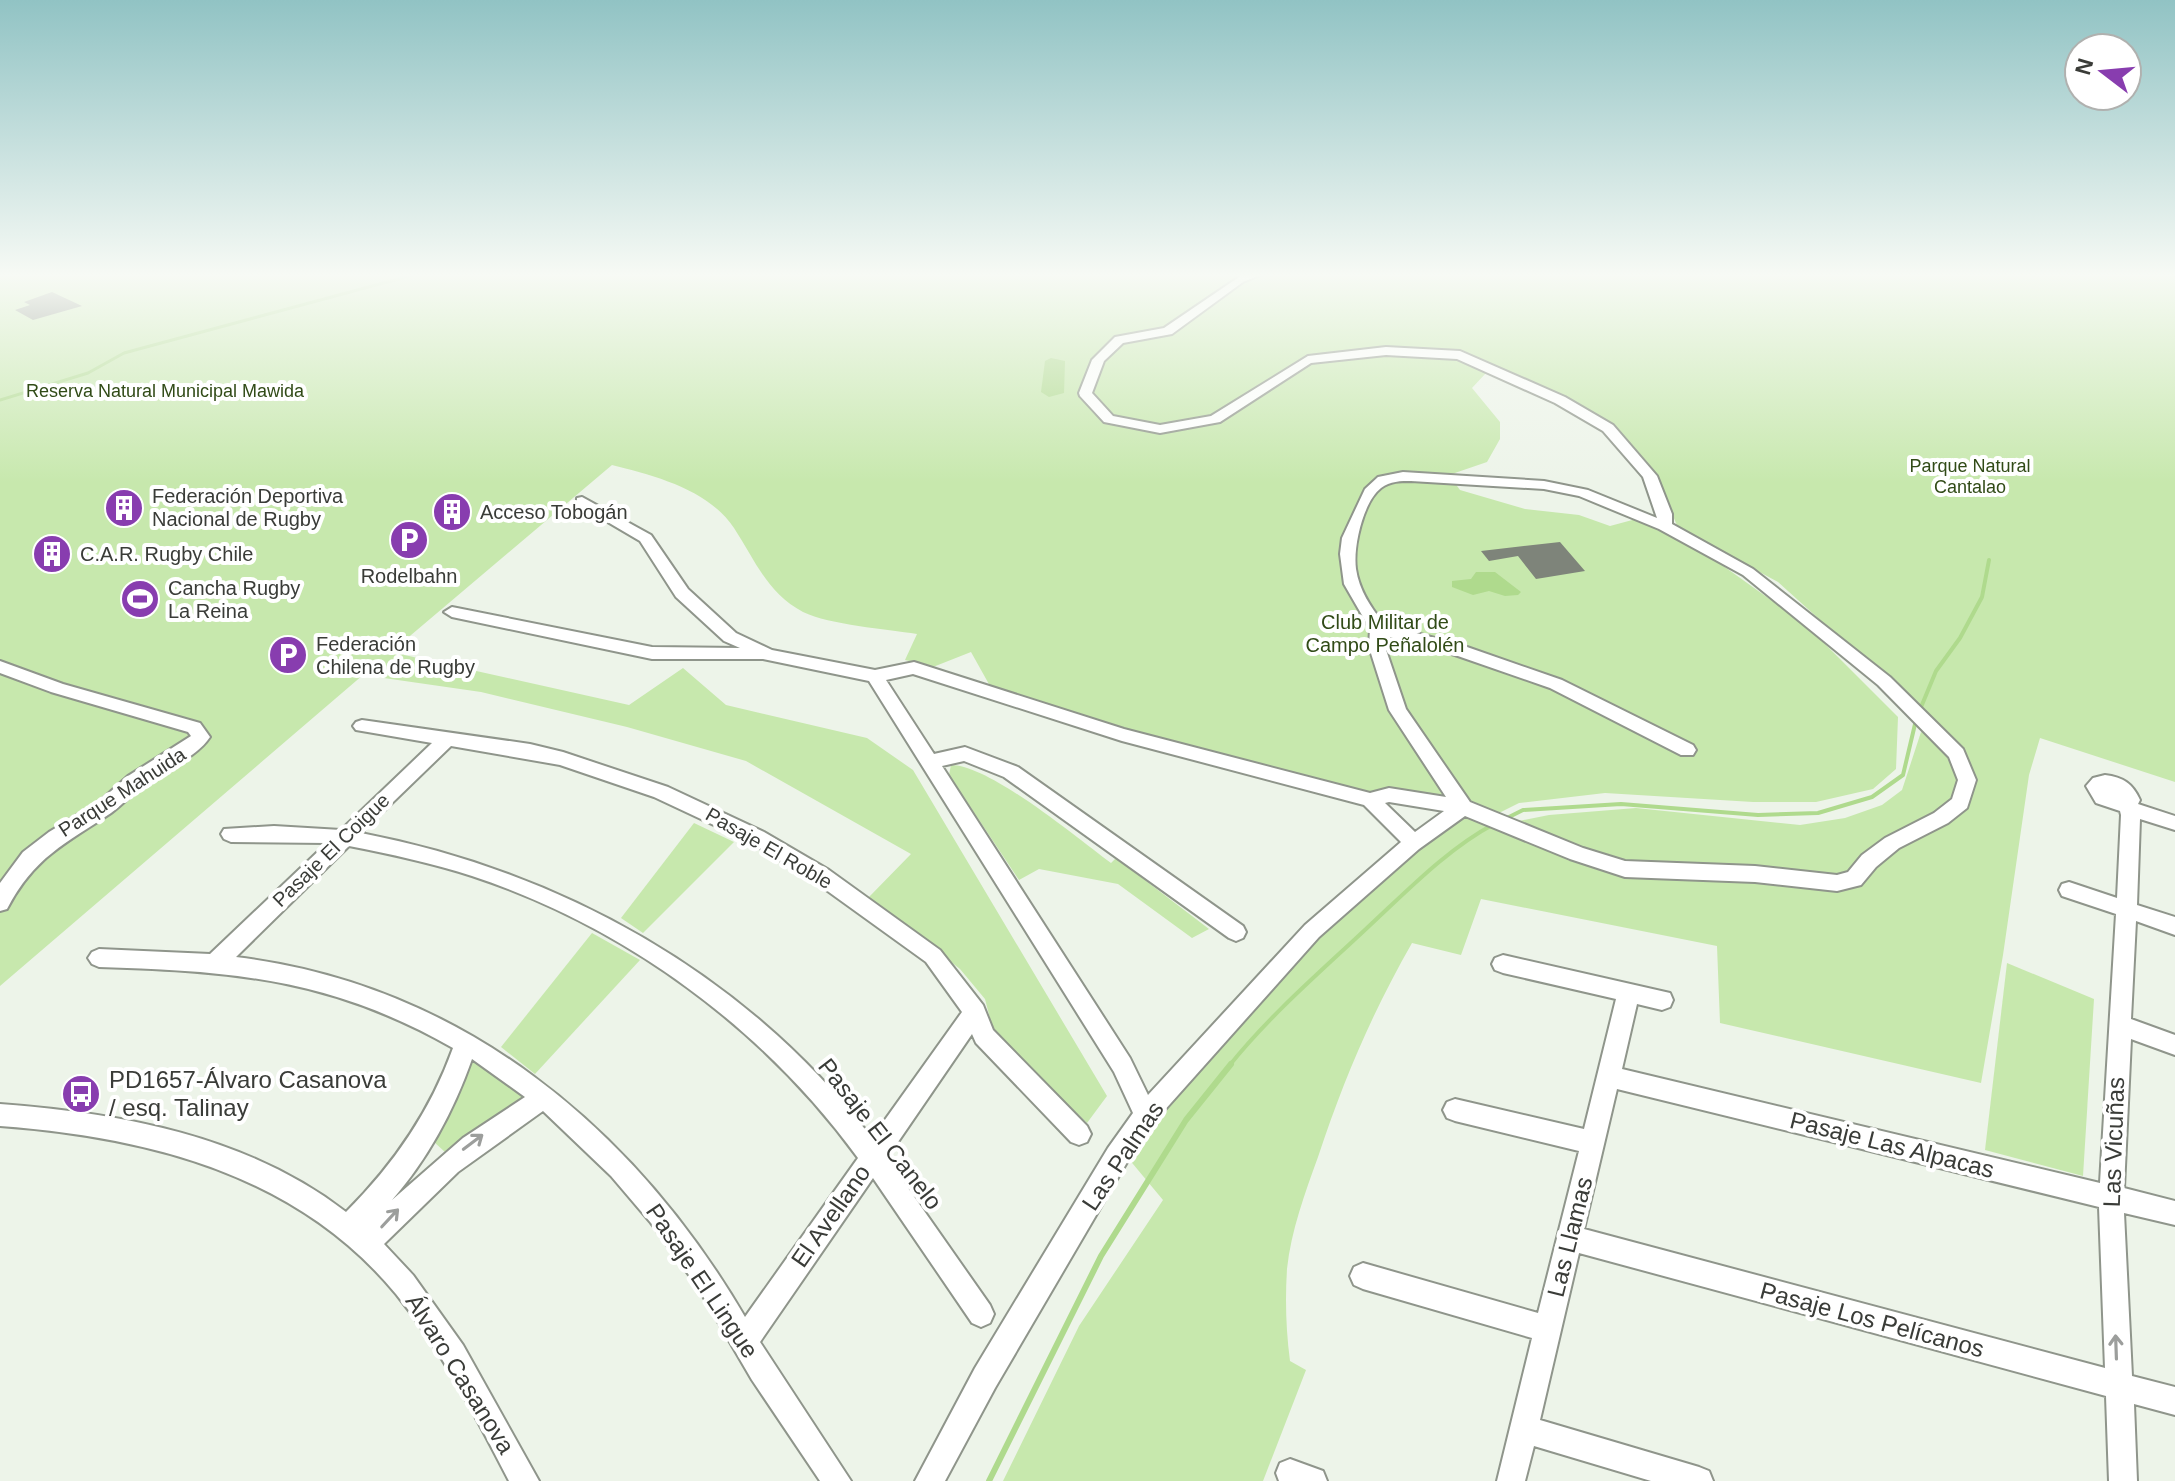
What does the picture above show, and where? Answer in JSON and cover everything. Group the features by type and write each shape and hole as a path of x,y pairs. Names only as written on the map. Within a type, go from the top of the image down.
{"street":[{"path":"1115,344 1098,360 1085,393 1109,419 1160,429 1215,419 1308,360 1386,351 1460,355 1560,400 1608,428 1650,476 1665,514 1664,526"},
{"path":"1370,800 1389,795 1463,807 1625,869 1755,874 1837,883 1854,879 1869,861 1892,843 1941,818 1960,803 1967,780 1957,754 1933,729 1810,619 1748,572 1664,526 1604,500 1544,485 1451,478 1389,479 1372,487 1360,508 1350,529 1346,560 1356,601 1378,628 1461,651 1556,684 1687,750"},
{"path":"582,501 646,538 682,593 730,637 768,655"},
{"path":"452,612 652,653 768,655 875,676 914,668 1122,735 1370,800 1412,844"},
{"path":"1378,628 1377,647 1398,710 1463,807"},
{"name":"Parque Mahuida","path":"0,667 57,688 194,727 201,737 177,757 136,780 106,807 39,847 10,881 0,903"},
{"path":"875,676 1122,1065 1146,1114"},
{"name":"Pasaje El Roble","path":"362,726 530,751 596,769 661,792 735,826 822,876 933,956 975,1012 984,1036 1079,1134"},
{"name":"Pasaje El Coigue","path":"216,962 448,738"},
{"path":"928,762 965,754 1011,772 1236,932"},
{"name":"Las Palmas","path":"929,1481 992,1365 1117,1156 1146,1114 1312,931 1412,844 1463,807"},
{"name":"Las Vicuñas","path":"2123,1481 2111,1198 2126,909 2128,807 2175,823"},
{"name":"Pasaje El Canelo","path":"231,834 343,837 390,846 493,876 561,903 637,943 692,979 756,1030 818,1090 981,1314"},
{"path":"2069,890 2175,926"},
{"name":"Pasaje El Lingue","path":"99,958 216,962 312,978 368,996 418,1017 466,1044 544,1098 588,1135 642,1191 697,1263 744,1341 837,1481"},
{"path":"1503,964 1662,1000"},
{"name":"Las Llamas","path":"1511,1481 1629,992"},
{"name":"El Avellano","path":"744,1341 975,1012"},
{"path":"2118,1024 2175,1045"},
{"path":"356,1236 384,1192 421,1146 441,1111 466,1044"},
{"name":"Pasaje Las Alpacas","path":"1609,1076 2175,1213"},
{"path":"356,1236 414,1193 471,1143 544,1098"},
{"path":"1455,1110 1593,1143"},
{"name":"Álvaro Casanova","path":"0,1115 68,1119 121,1127 198,1148 278,1183 356,1236 402,1282 435,1325 525,1481"},
{"name":"Pasaje Los Pelícanos","path":"1570,1238 2175,1401"},
{"path":"1363,1276 1548,1329"},
{"path":"1524,1429 1699,1481"}],"green space":[{"path":"0,344 2175,344 2175,782 2040,738 2029,775 1981,1083 1720,1023 1717,946 1481,899 1461,955 1412,943 1371,1022 1338,1101 1299,1212 1287,1269 1286,1315 1290,1361 1306,1370 1263,1481 1003,1481 1079,1326 1163,1200 1123,1152 1313,935 1474,803 1366,792 1128,730 990,686 971,652 933,667 905,660 917,634 843,623 803,612 771,586 734,528 710,503 679,486 612,465 391,652 629,705 683,668 726,705 867,738 913,770 1107,1096 1087,1123 994,1034 985,999 960,969 869,897 911,854 746,761 627,727 481,692 363,675 0,986","holes":["1486,373 1611,424 1656,474 1678,528 1778,582 1902,694 1950,744 1921,732 1902,790 1882,805 1845,818 1800,825 1636,808 1549,815 1519,821 1499,813 1519,803 1605,793 1753,802 1816,802 1873,789 1896,769 1898,717 1806,625 1708,555 1636,519 1610,526 1579,515 1525,509 1460,490 1449,475 1487,462 1500,439 1500,422 1472,388"]},
{"path":"951,765 968,768 1010,789 1111,863 1116,858 1209,929 1192,938 1118,884 1039,869 1019,880 949,775"},
{"path":"694,823 734,842 643,933 621,918"},
{"path":"592,933 640,960 535,1074 501,1047"},
{"path":"2007,963 2094,999 2083,1176 1985,1150"},
{"path":"470,1059 528,1098 446,1153 433,1141"}],"shaded area":[{"path":"1051,358 1065,361 1064,393 1049,397 1041,392 1045,361"},
{"path":"1476,572 1495,572 1521,592 1505,596 1489,591 1473,595 1452,587 1452,581 1471,579"}],"building":[{"name":"Federación Deportiva Nacional de Rugby","path":"123,499 144,506 125,517 104,510"},
{"path":"1560,542 1585,571 1536,579 1518,556 1489,561 1481,551"},
{"name":"C.A.R. Rugby Chile","path":"51,544 72,552 54,563 32,556"}],"waterway":[{"path":"0,400 88,373 124,353 157,344"},
{"path":"1919,712 1936,671 1960,638 1982,597 1989,560"},
{"path":"1505,819 1523,810 1621,804 1758,815 1818,813 1872,797 1903,775 1916,720"},
{"path":"1229,1066 1278,1012 1412,886 1443,858 1494,824"},
{"path":"989,1481 1101,1256 1186,1120 1231,1064"}],"place":[{"name":"Federación Deportiva Nacional de Rugby","path":"124,508"},
{"name":"Acceso Tobogán","path":"452,512"},
{"name":"Rodelbahn","path":"409,540"},
{"name":"C.A.R. Rugby Chile","path":"52,554"},
{"name":"Cancha Rugby La Reina","path":"140,599"},
{"name":"Federación Chilena de Rugby","path":"288,655"},
{"name":"PD1657-Álvaro Casanova / esq. Talinay","path":"81,1094"}],"park label":[{"name":"Reserva Natural Municipal Mawida","path":"165,391"},
{"name":"Parque Natural Cantalao","path":"1970,476"},
{"name":"Club Militar de Campo Peñalolén","path":"1385,634"}]}
